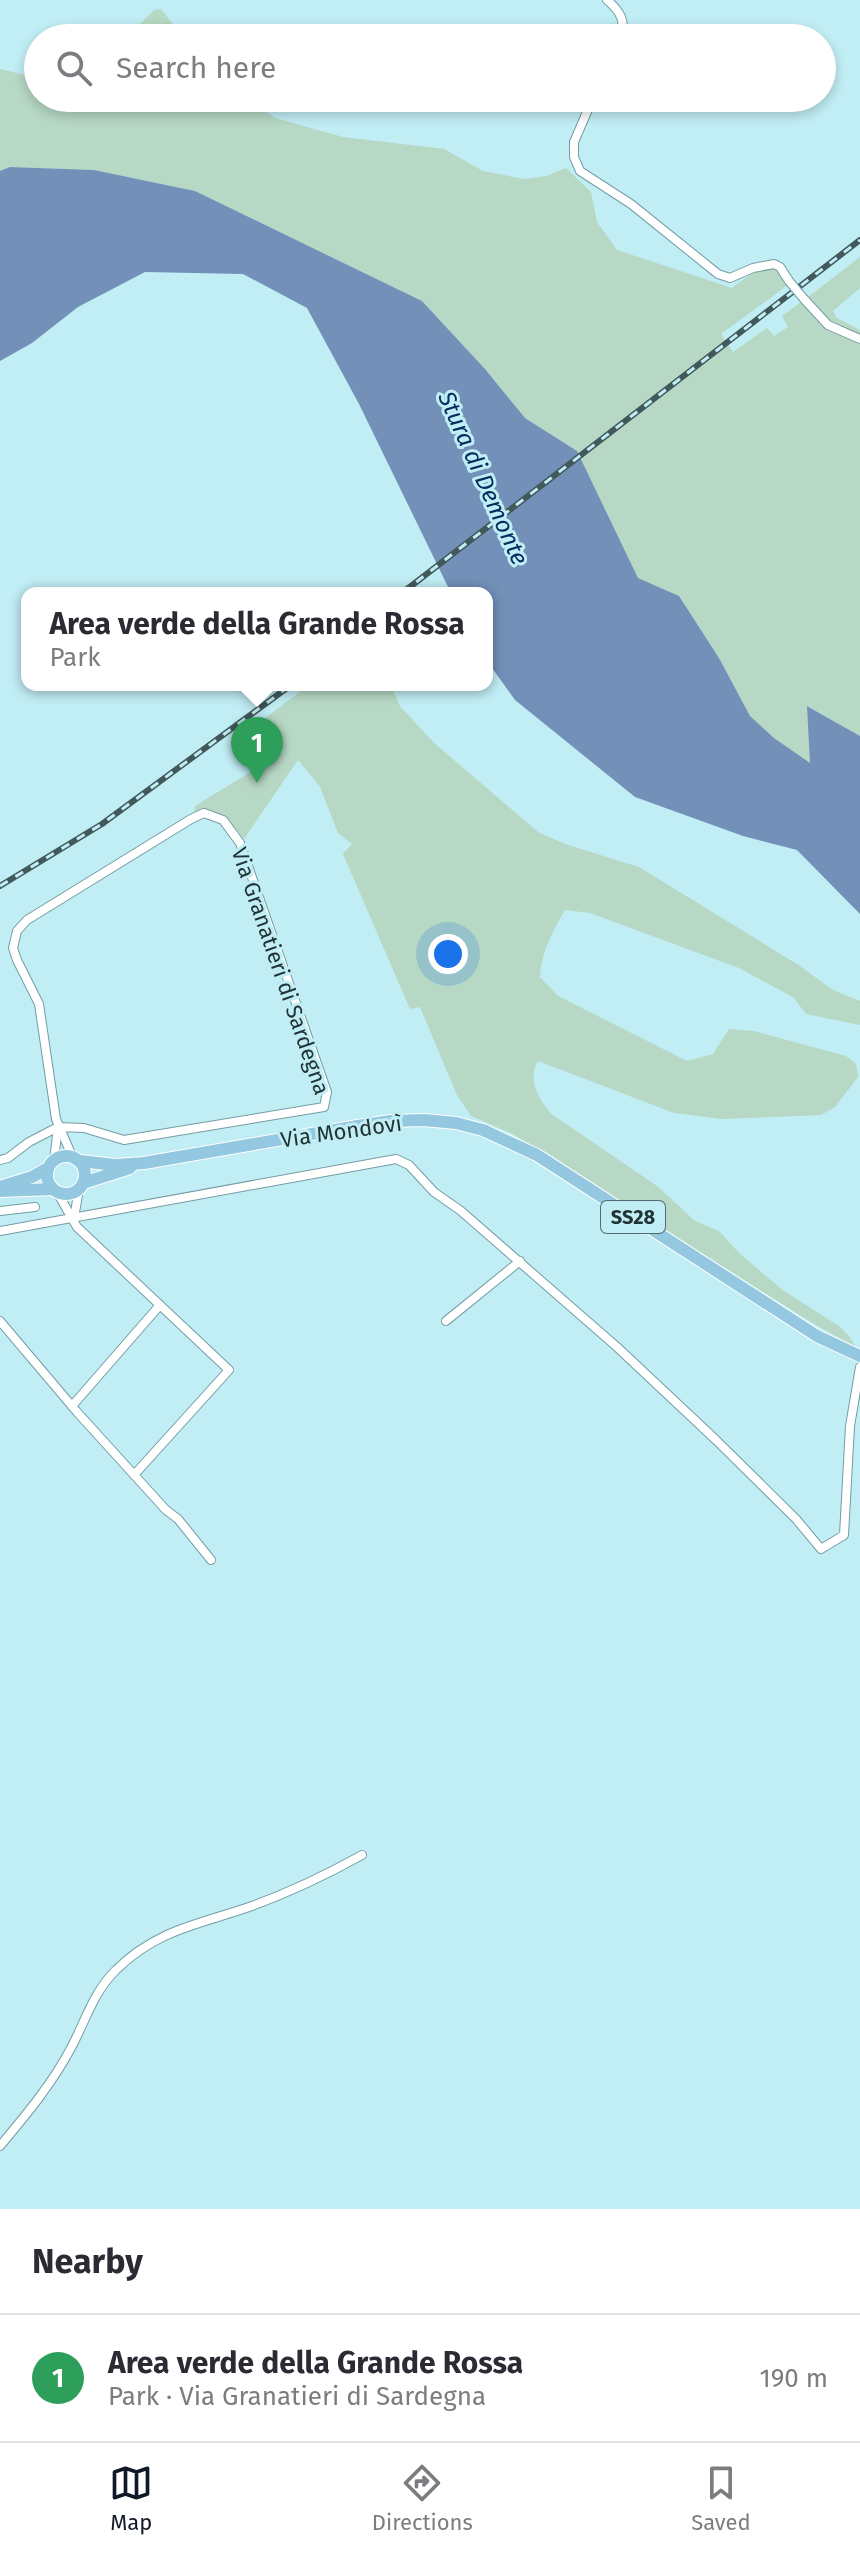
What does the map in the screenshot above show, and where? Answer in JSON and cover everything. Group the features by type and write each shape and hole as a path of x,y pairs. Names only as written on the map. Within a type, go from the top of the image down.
{"main road":[{"name":"Via Mondovì","path":"76,1159 115,1165 144,1163 391,1121 456,1123 483,1130 537,1155 817,1336 860,1356"},
{"name":"SS28","path":"0,1189 32,1177 63,1156 76,1159"},
{"path":"76,1159 85,1172 81,1186"},
{"name":"Via Mondovì","path":"81,1186 144,1163"},
{"path":"51,1164 47,1180 55,1191"},
{"name":"SS28","path":"0,1189 68,1194 81,1186"}],"street":[{"path":"607,0 621,14 624,24"},
{"path":"587,112 574,142 574,157 580,171 631,204 718,274 730,278 753,268 774,264 828,325 860,339"},
{"name":"Via Granatieri di Sardegna","path":"51,1164 58,1127 39,1004 13,948 17,931 27,920 191,819 204,813 223,820 240,843 324,1082 327,1102 324,1107 124,1140 84,1128 58,1127"},
{"path":"0,1160 58,1127"},
{"name":"Via Granatieri di Sardegna","path":"58,1127 76,1159"},
{"name":"Via Mondovì","path":"0,1231 396,1159 404,1161 434,1192 520,1261 716,1440 821,1549 844,1535 850,1426 860,1371"},
{"path":"74,1219 81,1186"},
{"path":"55,1191 77,1227 229,1370 134,1475"},
{"path":"0,1211 35,1207"},
{"path":"446,1321 520,1261"},
{"path":"72,1406 160,1305"},
{"path":"0,1321 211,1560"},
{"path":"0,2146 45,2091 70,2050 102,1985 118,1968 158,1938 277,1896 322,1877 362,1855"}],"green space":[{"path":"161,9 173,24 140,24 154,10"},
{"path":"0,69 24,75 24,112 266,112 275,118 343,137 444,149 483,171 524,179 547,176 566,168 591,192 597,222 617,250 732,288 754,272 769,267 778,272 788,285 721,334 733,352 767,328 774,336 788,327 782,316 801,302 826,329 860,344 860,736 808,706 811,764 774,738 750,716 719,658 679,596 638,578 577,451 525,418 422,301 195,191 94,170 10,167 0,171"},
{"path":"860,257 860,288 833,311 837,318 860,330 860,336 828,320 808,297"},
{"path":"301,691 394,691 400,706 433,742 538,832 565,844 639,867 800,966 833,990 860,1001 860,1025 806,1014 793,997 739,968 590,913 565,910 545,951 540,977 558,996 687,1061 713,1054 729,1029 754,1031 846,1056 856,1064 858,1077 835,1107 821,1115 722,1119 674,1113 538,1061 534,1074 538,1094 550,1113 657,1186 695,1221 719,1231 740,1254 784,1291 839,1326 856,1347 814,1324 513,1134 471,1116 457,1095 420,1007 410,1009 343,854 352,844 338,833 320,787 298,760 244,839 223,818 194,813 195,806 283,752 265,718"}],"water":[{"name":"Stura di Demonte","path":"10,167 94,170 195,191 422,301 525,418 577,451 638,578 679,596 719,658 750,716 774,738 810,763 807,706 860,736 860,914 797,850 743,836 635,797 515,700 493,669 493,587 448,587 359,404 307,308 243,274 145,272 78,307 32,343 0,361 0,171"}],"railway":[{"path":"410,587 860,240"},
{"path":"0,886 102,824 283,691"}],"place":[{"name":"Area verde della Grande Rossa","path":"257,783"}]}
